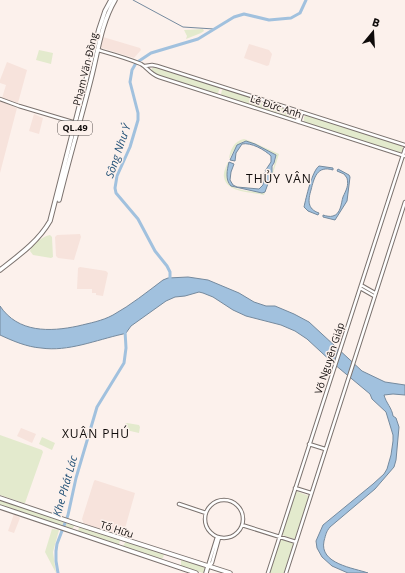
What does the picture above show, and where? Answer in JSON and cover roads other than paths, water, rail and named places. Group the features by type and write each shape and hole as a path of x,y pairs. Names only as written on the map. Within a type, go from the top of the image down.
{"main road":[{"name":"Phạm Văn Đồng","path":"78,124 99,29 105,11 111,0"},
{"name":"Phạm Văn Đồng","path":"0,270 29,249 41,238 52,223 108,13 115,0"},
{"name":"Tố Hữu","path":"0,498 66,521 230,573"},
{"name":"Tố Hữu","path":"0,507 196,573"},
{"path":"120,548 123,539"},
{"path":"171,565 174,555"},
{"path":"206,573 208,566"}],"street":[{"name":"Lê Đức Anh","path":"98,50 134,61 144,66 152,74 159,77 404,155"},
{"name":"Lê Đức Anh","path":"144,66 157,66 405,145"},
{"path":"0,99 78,124"},
{"path":"298,121 301,112"},
{"name":"Võ Nguyên Giáp","path":"268,573 405,149"},
{"path":"286,573 405,202"},
{"path":"360,287 375,294"},
{"path":"309,444 325,449"},
{"path":"295,488 311,493"},
{"path":"222,501 230,502 236,505 240,511 242,525 233,536 226,538 218,537 211,533 207,527 205,520 206,513 215,503 222,501"},
{"path":"178,504 206,513"},
{"path":"242,525 296,542"},
{"path":"208,566 212,563 212,555 218,537"}],"water":[{"path":"246,141 276,155 272,166 272,173 265,171 271,162 271,156 254,145 242,144 236,153 235,161 230,160 237,145"},
{"path":"229,162 234,164 230,180 233,185 237,187 259,189 263,185 264,173 271,175 265,192 262,193 231,186 227,178"},
{"path":"319,166 333,168 333,170 323,169 317,174 313,181 309,204 312,209 319,213 318,215 308,211 304,207 314,173"},
{"path":"338,169 350,177 347,201 335,220 323,217 323,215 332,216 338,213 347,188 347,178 344,174 337,171"},
{"path":"188,277 208,280 239,293 254,302 266,306 275,306 294,314 309,322 362,371 385,382 405,385 405,395 384,395 399,427 394,467 375,489 330,527 324,541 324,549 332,560 347,567 368,573 348,573 332,566 322,557 317,548 316,541 323,525 384,474 391,455 393,435 386,412 372,399 370,394 307,339 295,331 281,325 246,316 233,310 213,297 199,292 175,297 166,301 131,326 126,333 82,345 51,349 20,343 0,335 0,306 7,315 25,326 46,329 67,328 96,322 113,315 133,303 163,280 168,278"}],"waterway":[{"path":"133,0 183,27 214,29"},
{"name":"Sông Như Ý","path":"170,281 170,272 167,266 155,251 138,219 116,193 115,188 117,176 130,147 138,120 138,113 130,82 132,70 136,63 151,53 198,39 234,17 244,14 269,20 291,18 300,13 306,0"},
{"name":"Khe Phát Lác","path":"58,573 56,561 57,544 68,515 76,478 97,407 124,363 126,348 125,331"}],"district":[{"name":"THỦY VÂN","path":"279,179"},
{"name":"XUÂN PHÚ","path":"96,434"}]}
